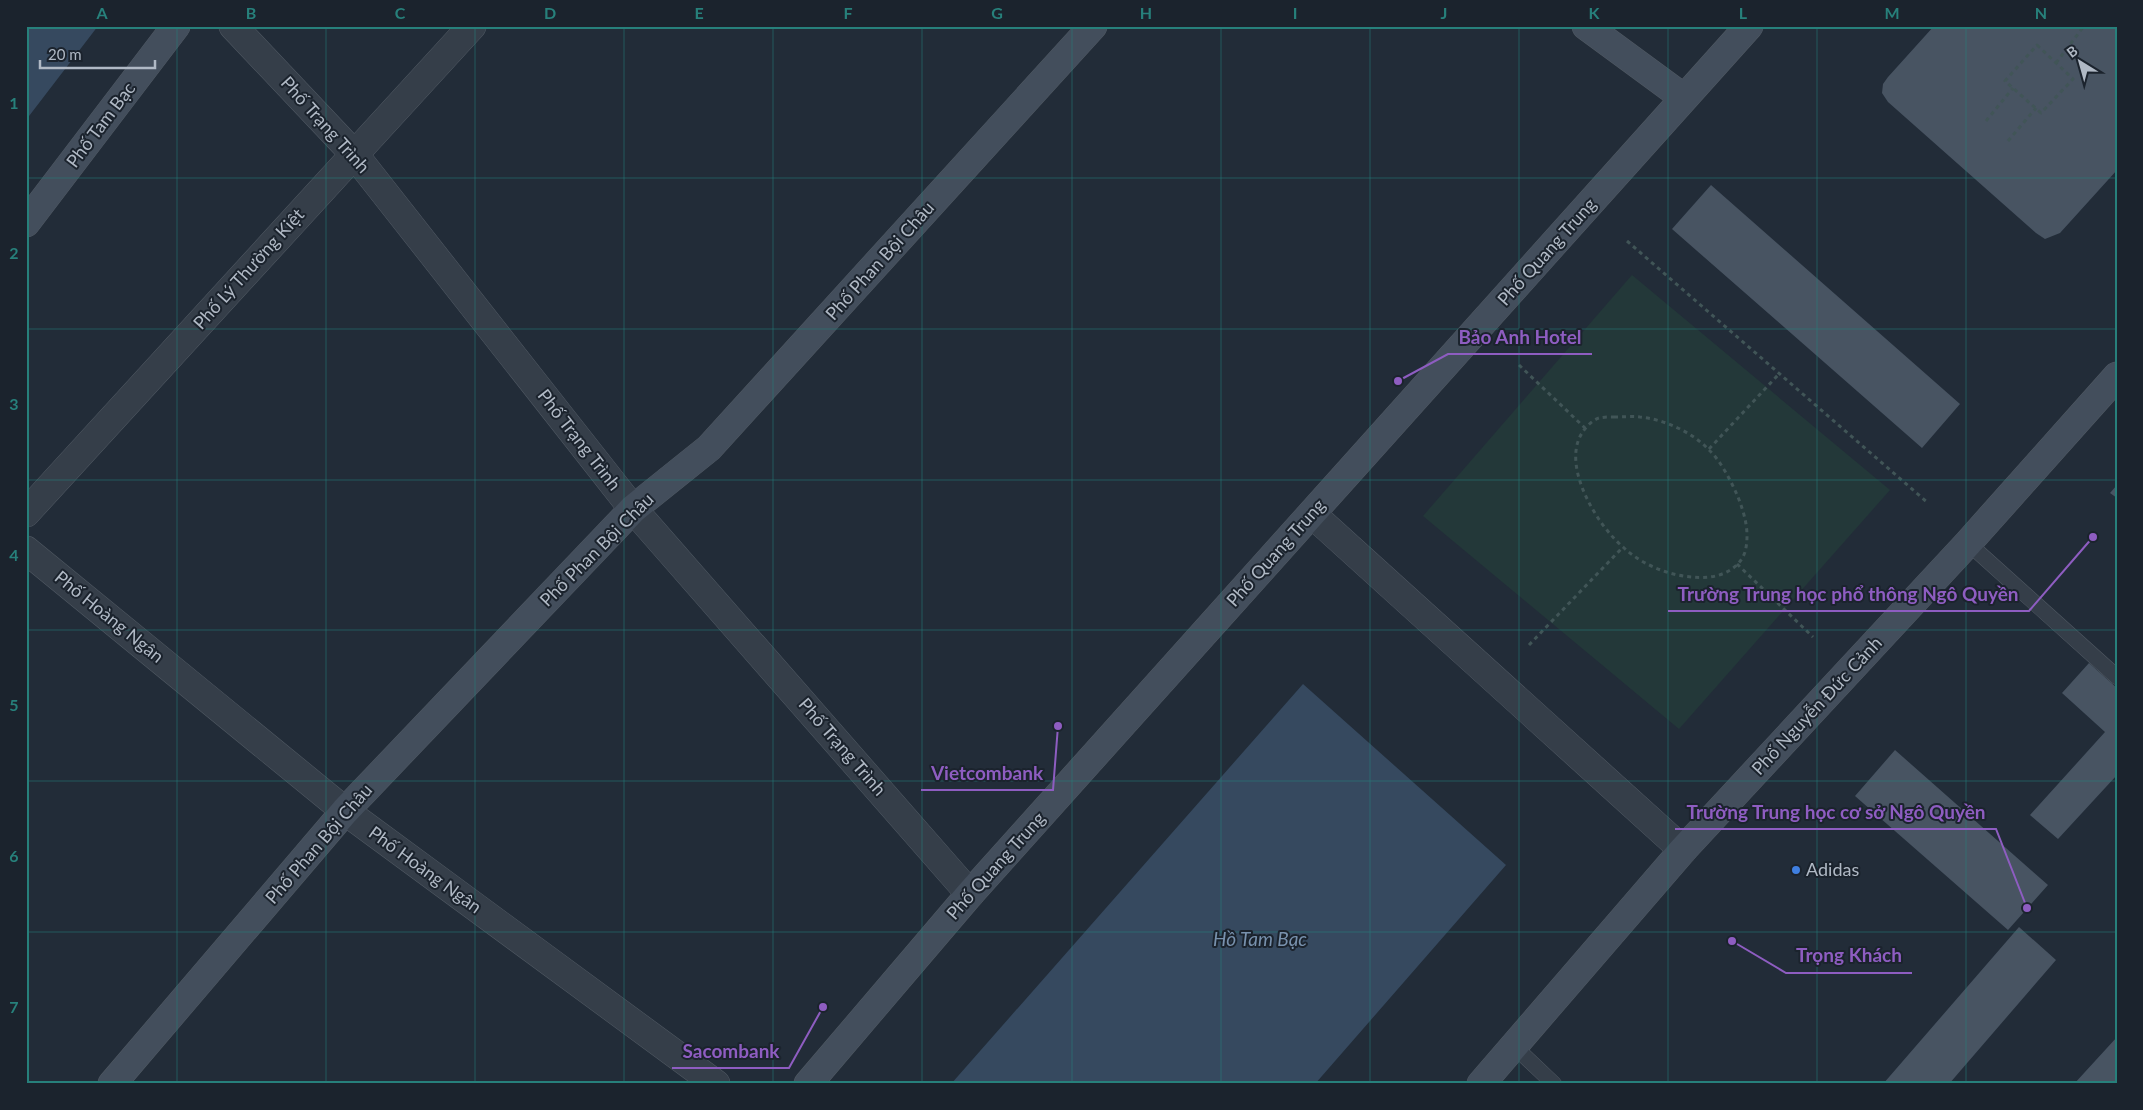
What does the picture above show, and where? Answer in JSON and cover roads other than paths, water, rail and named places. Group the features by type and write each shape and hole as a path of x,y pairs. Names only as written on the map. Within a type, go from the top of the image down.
{"main road":[{"name":"Phố Tam Bạc","path":"26,223 176,26"},
{"name":"Phố Phan Bội Châu","path":"112,1084 345,811 633,509 710,448 1093,26"},
{"path":"1586,26 1684,98"},
{"name":"Phố Quang Trung","path":"808,1084 970,894 1749,26"},
{"name":"Phố Nguyễn Đức Cảnh","path":"1481,1084 1683,850 1968,543 2117,376"}],"street":[{"name":"Phố Trạng Trình","path":"233,26 354,154 633,509 970,894"},
{"name":"Phố Lý Thường Kiệt","path":"26,513 472,26"},
{"path":"1312,514 1683,850"},
{"name":"Phố Hoàng Ngân","path":"26,550 345,811 716,1084"}],"lane":[{"path":"1968,543 2117,677"},
{"path":"1514,1046 1554,1084"}],"water":[{"path":"26,26 98,26 26,120"},
{"name":"Hồ Tam Bạc","path":"1303,684 1506,865 1315,1084 951,1084"}],"place":[{"name":"Bảo Anh Hotel","path":"1398,381"},
{"name":"Trường Trung học phổ thông Ngô Quyền","path":"2093,537"},
{"name":"Vietcombank","path":"1058,726"},
{"name":"Adidas","path":"1796,870"},
{"name":"Trường Trung học cơ sở Ngô Quyền","path":"2027,908"},
{"name":"Trọng Khách","path":"1732,941"},
{"name":"Sacombank","path":"823,1007"}]}
